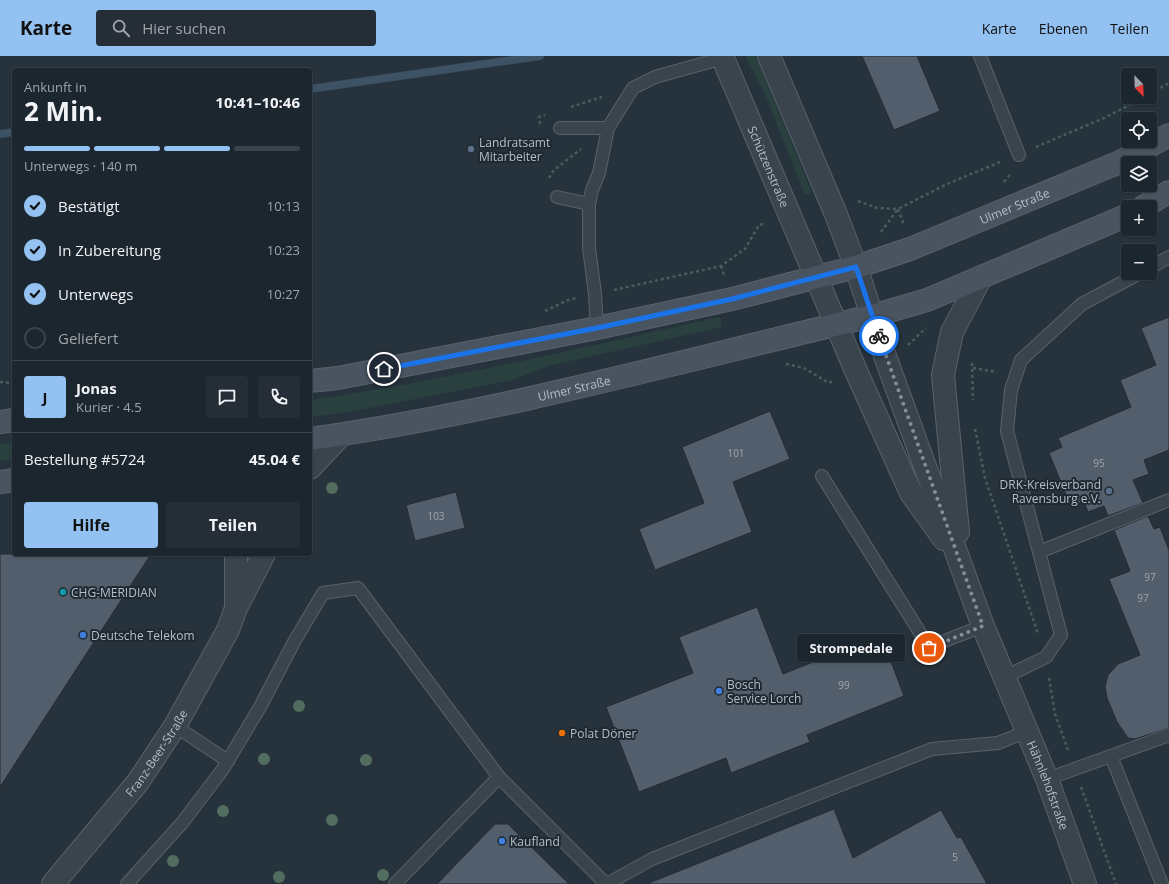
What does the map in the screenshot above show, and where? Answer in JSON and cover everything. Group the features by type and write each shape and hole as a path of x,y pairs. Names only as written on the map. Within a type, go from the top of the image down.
{"main road":[{"name":"Ulmer Straße","path":"312,381 338,378 597,328 732,299 856,267 910,249 1120,162 1169,135"},
{"path":"1155,200 1169,192"},
{"name":"Ulmer Straße","path":"312,439 341,435 505,404 872,316 927,300 1121,218"},
{"path":"0,417 12,419"},
{"path":"0,422 12,419"},
{"path":"0,482 12,480"}],"street":[{"path":"769,56 835,212 856,267 886,359 983,626 1007,682"},
{"name":"Schützenstraße","path":"722,57 816,278"},
{"path":"961,563 943,375 952,332 981,277"},
{"path":"816,278 911,493 961,563"},
{"path":"312,466 341,435"},
{"name":"Franz-Beer-Straße","path":"236,556 236,608"},
{"name":"Franz-Beer-Straße","path":"53,884 138,782 174,726 228,630 236,608 263,556"},
{"name":"Hähnlehofstraße","path":"1007,682 1047,779 1084,884"}],"lane":[{"path":"980,56 1019,155"},
{"path":"597,328 595,294 589,248 589,204 592,190 599,173 608,128 634,88 655,77 722,57"},
{"path":"560,128 608,128"},
{"path":"557,197 589,204"},
{"path":"1157,264 1169,257"},
{"path":"1007,682 1046,657 1061,635 1007,431 1011,390 1021,360 1082,304 1127,280"},
{"path":"822,476 929,648 983,626"},
{"path":"1039,552 1169,500"},
{"path":"127,884 182,823 223,769 260,707 294,642 323,593 358,588 499,777 606,884 652,858 932,749 998,743 1028,731"},
{"path":"174,726 228,760"},
{"path":"1047,779 1169,735"},
{"path":"1111,756 1162,884"},
{"path":"395,884 499,777"}],"path":[{"path":"1157,90 1169,83"},
{"path":"569,107 634,88"},
{"path":"910,249 898,209 947,184 1019,155 1104,118 1131,104"},
{"path":"540,129 539,117 548,114"},
{"path":"547,182 554,170 608,128"},
{"path":"952,332 971,345 973,368 972,406"},
{"path":"0,382 12,383"},
{"path":"975,428 985,478 1046,657 1055,714 1116,884"}],"green space":[{"path":"745,56 756,56 812,193 805,195 765,94"},
{"path":"720,317 722,327 548,366 512,380 349,412 312,417 312,400 413,383"},
{"path":"12,442 12,459 0,461 0,444"}],"building":[{"path":"862,56 917,56 940,111 894,130"},
{"path":"1169,317 1169,450 1144,460 1149,474 1133,480 1143,503 1108,516 1104,506 1088,512 1084,502 1071,507 1049,453 1062,447 1058,438 1131,407 1120,380 1156,365 1141,328"},
{"path":"770,411 790,459 733,482 752,532 655,570 639,529 704,503 682,447"},
{"path":"456,492 465,528 415,541 406,505"},
{"path":"1148,516 1154,529 1160,527 1169,550 1169,728 1135,739 1128,738 1117,722 1107,698 1105,686 1108,675 1118,664 1140,655 1109,579 1130,571 1114,530"},
{"name":"CHG-MERIDIAN","path":"0,554 12,554 12,556 150,556 0,787"},
{"name":"Bosch Service Lorch","path":"757,607 783,674 881,635 904,696 807,735 810,742 731,773 726,758 639,792 606,707 693,673 679,637"},
{"path":"834,809 853,858 941,810 957,838 961,837 987,884 649,884 649,883"},
{"name":"Kaufland","path":"495,824 508,824 569,884 437,884"}],"waterway":[{"path":"312,89 540,56"},
{"path":"0,134 12,132"}],"way so far":[{"path":"879,336 893,379 983,626 929,648"}],"place":[{"name":"Landratsamt Mitarbeiter","path":"471,149"},
{"name":"DRK-Kreisverband Ravensburg e.V.","path":"1109,491"},
{"name":"CHG-MERIDIAN","path":"63,592"},
{"name":"Deutsche Telekom","path":"83,635"},
{"name":"Strompedale","path":"929,648"},
{"name":"Bosch Service Lorch","path":"719,691"},
{"name":"Polat Döner","path":"562,733"},
{"name":"Kaufland","path":"502,841"}],"route":[{"path":"384,369 525,343 732,299 856,267 879,336"}]}
